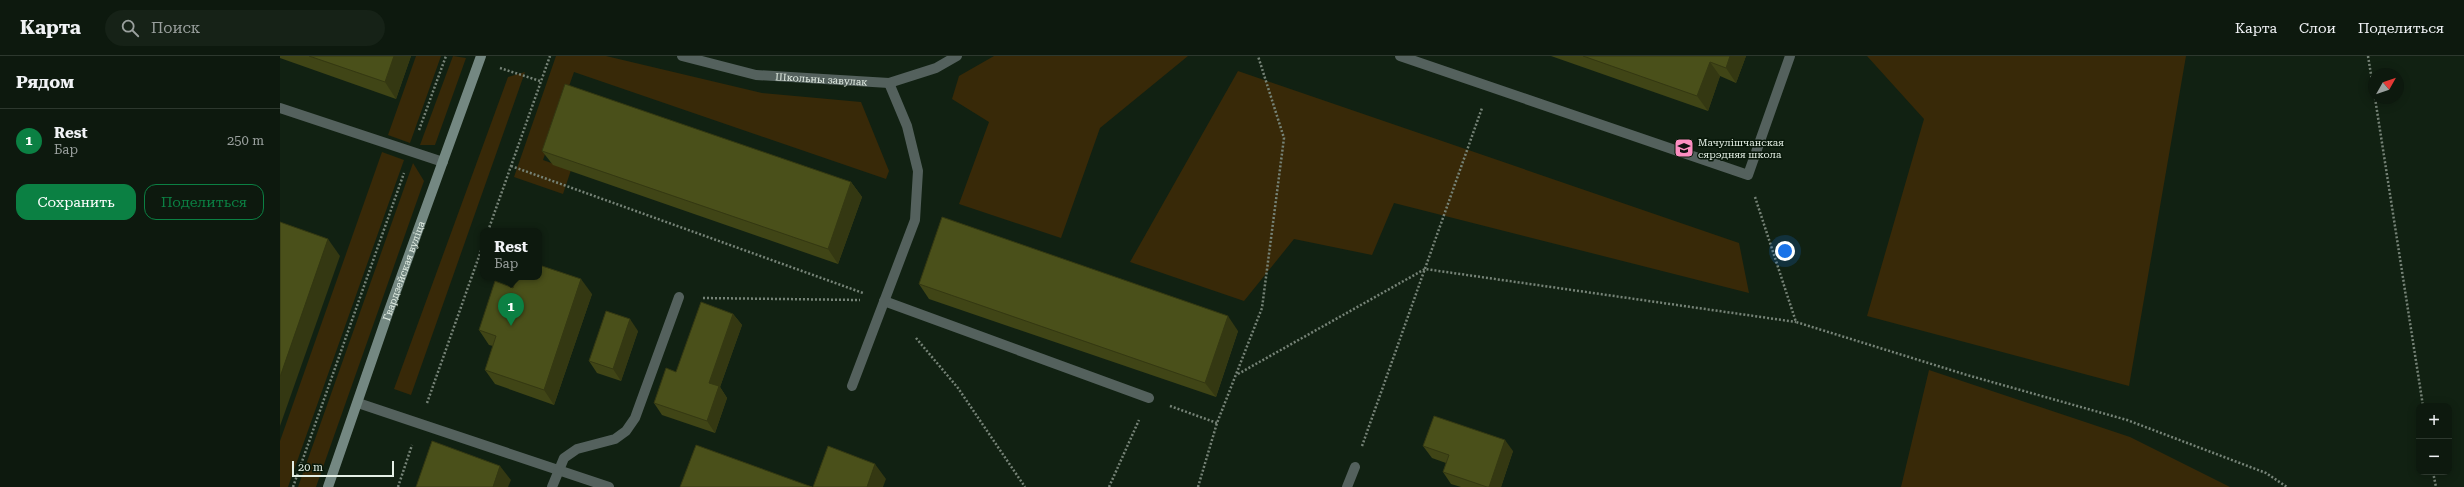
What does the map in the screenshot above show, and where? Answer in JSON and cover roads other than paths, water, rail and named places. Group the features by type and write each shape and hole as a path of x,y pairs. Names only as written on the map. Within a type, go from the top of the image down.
{"street":[{"name":"Гвардзейская вуліца","path":"328,487 387,316 481,56"},
{"name":"Школьны завулак","path":"682,56 756,75 889,83 936,68 957,56"},
{"path":"1400,56 1748,175 1790,56"},
{"path":"852,386 914,220 918,171 907,126 889,83"},
{"path":"280,108 411,153 443,162"},
{"path":"552,487 564,458 577,450 615,439 626,431 635,418 679,297"},
{"path":"884,301 1149,398"},
{"path":"358,403 421,422 609,487"},
{"path":"1347,487 1355,467"}],"place":[{"name":"Мачулішчанская сярэдняя школа","path":"1684,148"},
{"name":"Rest","path":"511,326"}]}
